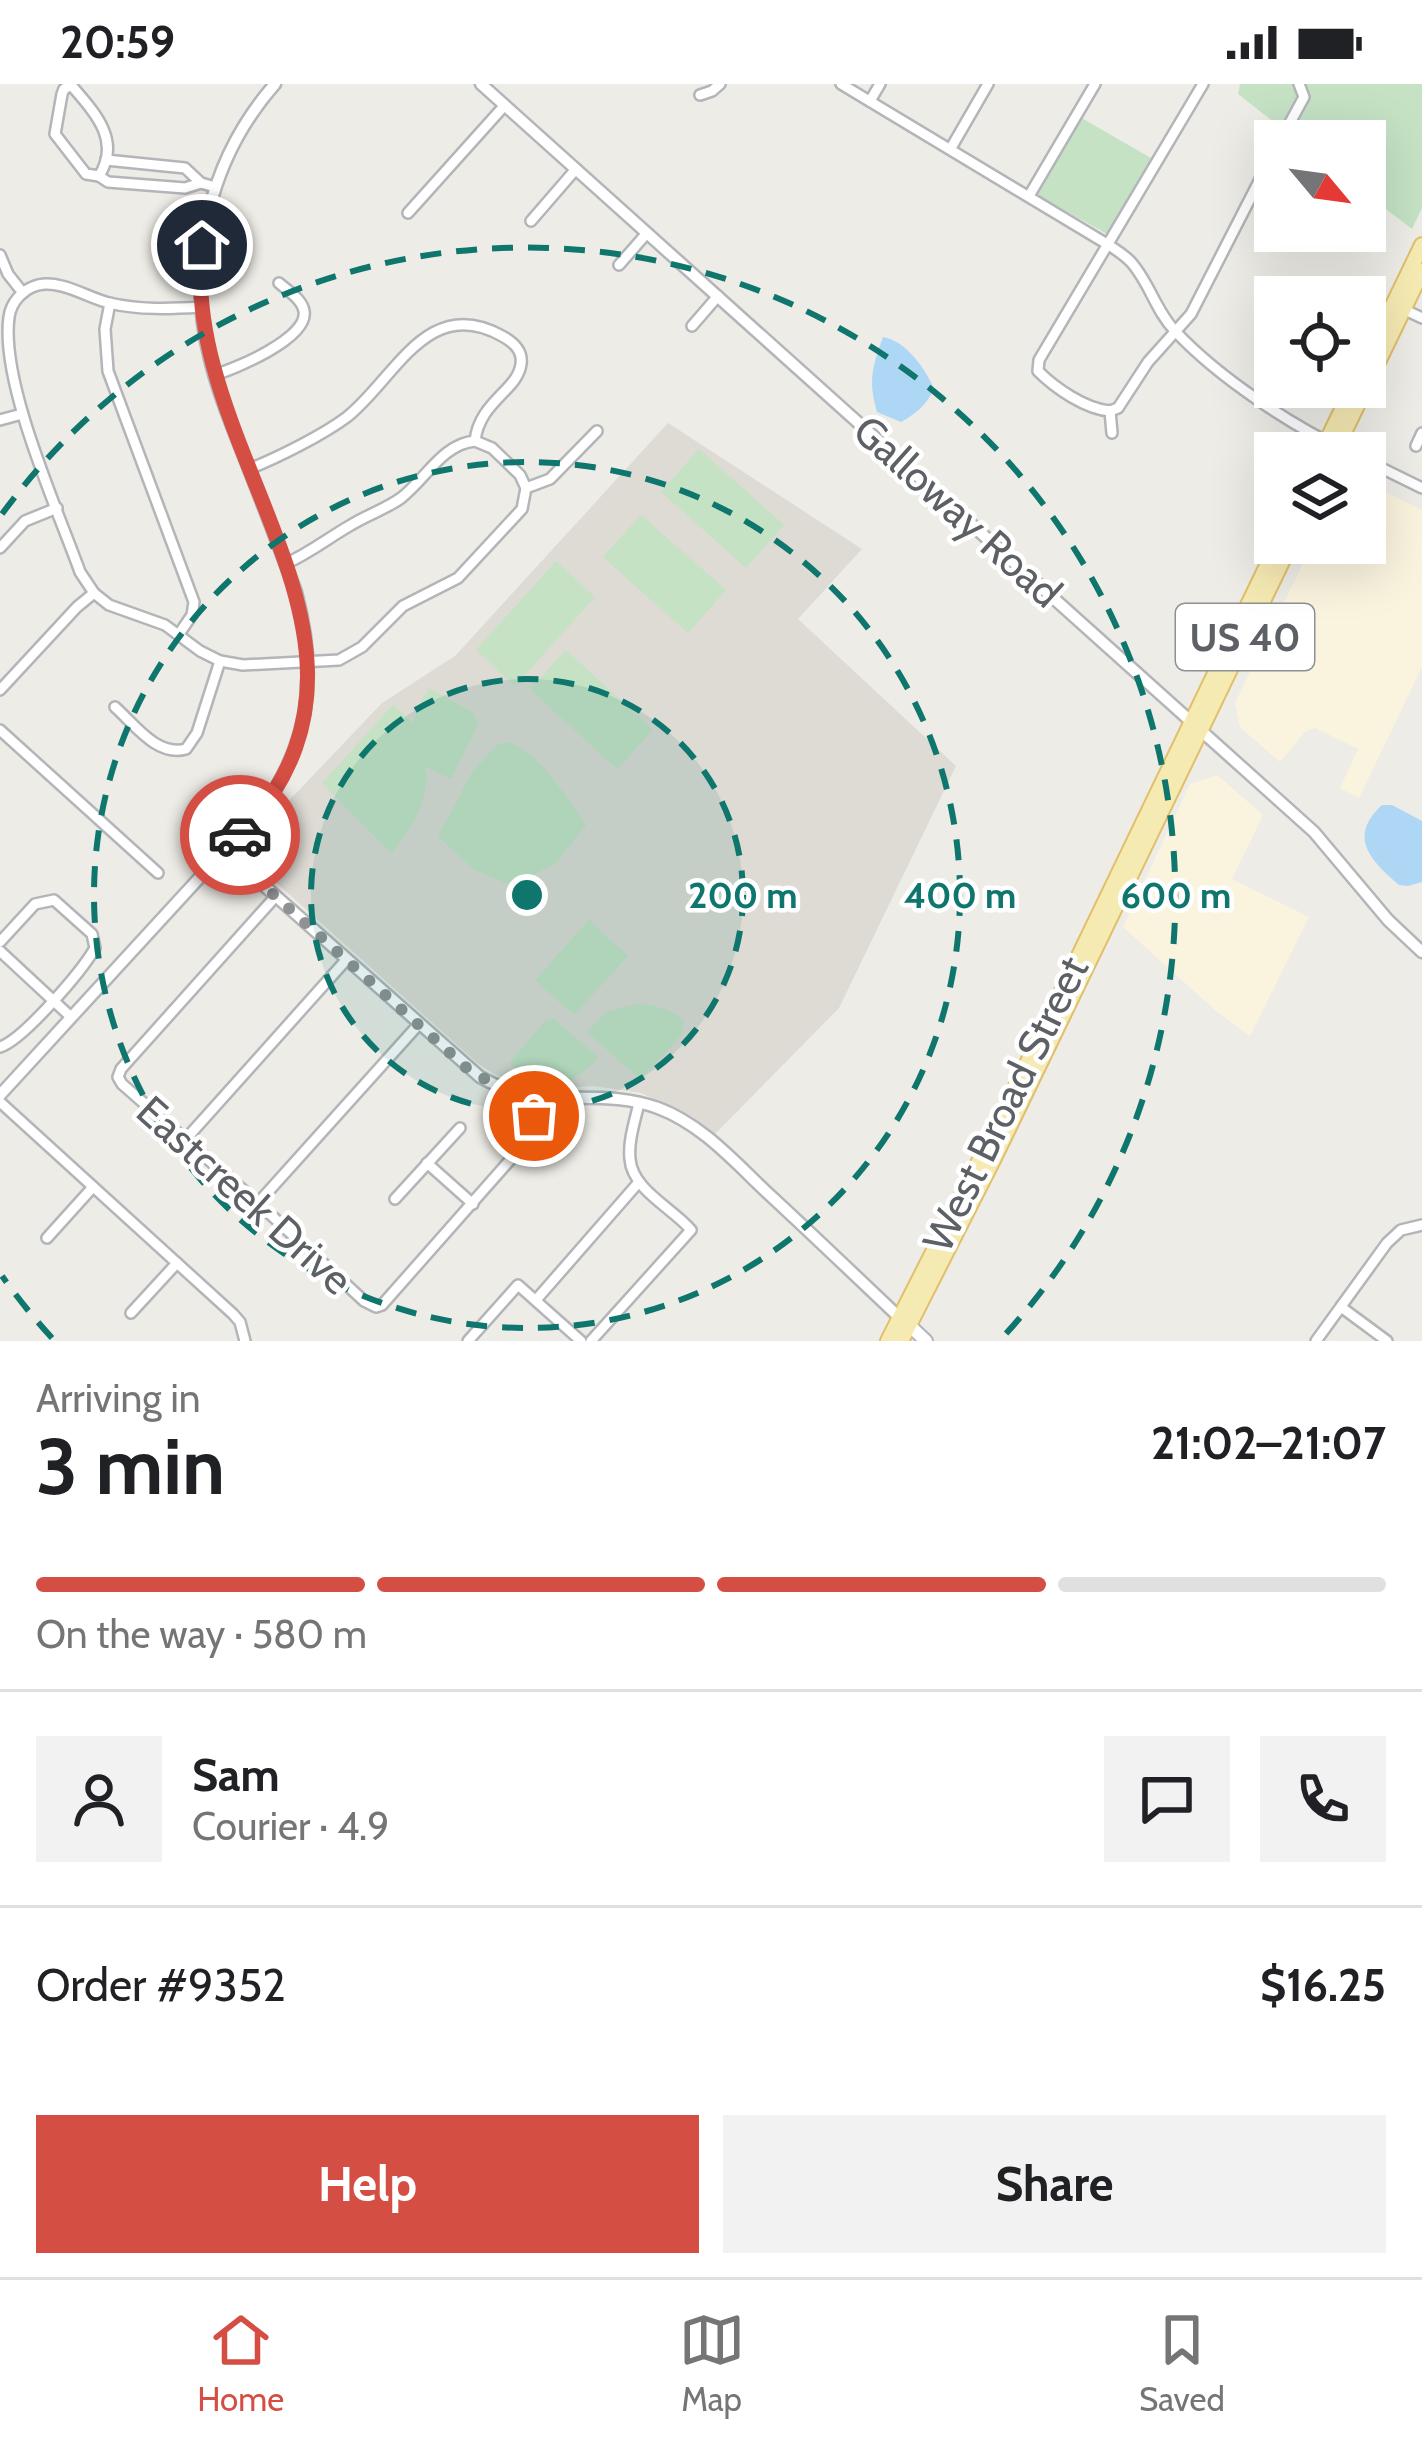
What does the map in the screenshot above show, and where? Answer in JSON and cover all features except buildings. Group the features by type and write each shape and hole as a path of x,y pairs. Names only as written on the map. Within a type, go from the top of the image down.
{"main road":[{"path":"1386,320 1422,245"},
{"path":"1342,432 1422,271"},
{"name":"West Broad Street","path":"1196,727 1269,564"},
{"name":"West Broad Street","path":"889,1341 904,1322 997,1126 1280,564"},
{"path":"904,1322 926,1341"},
{"name":"West Broad Street","path":"902,1341 904,1322"}],"street":[{"path":"245,1341 233,1314 0,1099 269,800 294,753 307,703 309,663 302,614 214,375 200,307 202,245 215,187 238,136 275,84"},
{"name":"Galloway Road","path":"482,84 1314,832 1388,920 1422,952"},
{"path":"700,95 720,84"},
{"path":"841,84 1128,259 1177,333 1252,396 1308,432"},
{"path":"870,101 880,84"},
{"path":"951,148 988,84"},
{"path":"1029,196 1096,84"},
{"path":"1203,84 1039,360 1038,371 1096,409 1118,408 1148,362 1191,314 1254,191"},
{"path":"1291,120 1304,97 1299,84"},
{"path":"99,176 108,137 71,85 62,94 55,134 86,174 108,182 185,188 201,183"},
{"path":"408,213 505,105"},
{"path":"106,160 185,168 201,183 215,187"},
{"path":"530,220 576,169"},
{"path":"619,265 647,233"},
{"path":"0,256 22,293"},
{"path":"214,375 250,361 301,326 302,305 279,283"},
{"path":"200,307 149,309 43,284 22,293 12,308 8,329 11,367 22,414 80,572 94,592 118,610 156,621 220,661 339,660 352,655 403,606 458,578 514,519 525,503 526,488 520,475 492,448 475,441 461,443 407,494 285,564"},
{"path":"692,326 718,296"},
{"path":"110,303 105,329 108,371 194,602 192,615 179,634"},
{"path":"1403,309 1422,318"},
{"path":"249,469 347,416 413,347 438,329 468,325 497,333 516,346 521,364 480,418 475,441"},
{"path":"1110,411 1112,433"},
{"path":"0,420 22,414"},
{"path":"526,488 550,479 597,431"},
{"path":"1416,446 1422,434"},
{"path":"1386,470 1422,488"},
{"path":"0,548 25,521 57,508"},
{"path":"0,690 94,592"},
{"path":"115,707 162,748 174,752 186,748 197,733 220,661"},
{"path":"0,730 158,873"},
{"path":"225,851 480,1077 539,1098 602,1098 675,1115 698,1130 904,1322"},
{"name":"Eastcreek Drive","path":"276,896 121,1069 122,1084 364,1301 376,1306 473,1204"},
{"path":"0,942 35,904 54,899 85,926 95,942 94,952 23,1034 0,1047"},
{"path":"0,951 70,1017"},
{"path":"185,1140 347,959"},
{"path":"258,1203 419,1024"},
{"path":"427,1163 473,1204 518,1151 539,1098"},
{"path":"591,1341 690,1232 639,1183 631,1167 639,1103"},
{"path":"395,1199 460,1128"},
{"path":"536,1300 639,1183"},
{"path":"47,1238 93,1187"},
{"path":"1316,1341 1394,1236 1422,1225"},
{"path":"131,1313 177,1263"},
{"path":"467,1341 518,1285 581,1341"},
{"path":"1340,1307 1387,1341"}],"shaded area":[{"path":"668,423 862,549 798,619 956,766 839,1008 715,1134 688,1114 641,1093 594,1086 540,1089 494,1074 241,851 382,703 455,656"},
{"path":"1386,492 1422,510 1422,667 1359,798 1340,788 1358,749 1315,728 1305,732 1280,762 1240,727 1235,703 1303,564 1386,564"},
{"path":"1217,775 1263,815 1232,879 1309,917 1250,1036 1123,927 1190,784"}],"green space":[{"path":"1240,84 1422,84 1422,208 1412,229 1386,209 1386,120 1271,120 1238,94"},
{"path":"1078,116 1151,158 1107,234 1034,193"},
{"path":"699,449 784,525 746,568 661,492"},
{"path":"641,515 726,590 688,633 603,557"},
{"path":"556,561 595,597 515,686 476,650"},
{"path":"566,650 653,730 617,769 530,689"},
{"path":"429,688 474,713 478,725 451,779 426,767 418,813 391,853 322,783 393,705 413,723"},
{"path":"510,742 544,768 586,825 556,863 513,886 475,870 438,837 472,772 498,744"},
{"path":"589,920 628,956 574,1015 535,980"},
{"path":"636,1004 662,1008 684,1021 681,1035 641,1080 587,1032 606,1012"},
{"path":"554,1019 598,1057 576,1077 556,1084 534,1079 509,1063 546,1020"}],"water":[{"path":"883,337 914,357 934,389 901,422 877,412 874,401 872,374"},
{"path":"1382,805 1392,805 1422,821 1422,882 1399,885 1372,858 1366,828"}],"way so far":[{"path":"240,835 225,851 469,1070 503,1089 539,1098 534,1116"}],"route":[{"path":"202,245 200,307 209,359 296,592 309,663 307,703 294,753 269,800 240,835"}]}
